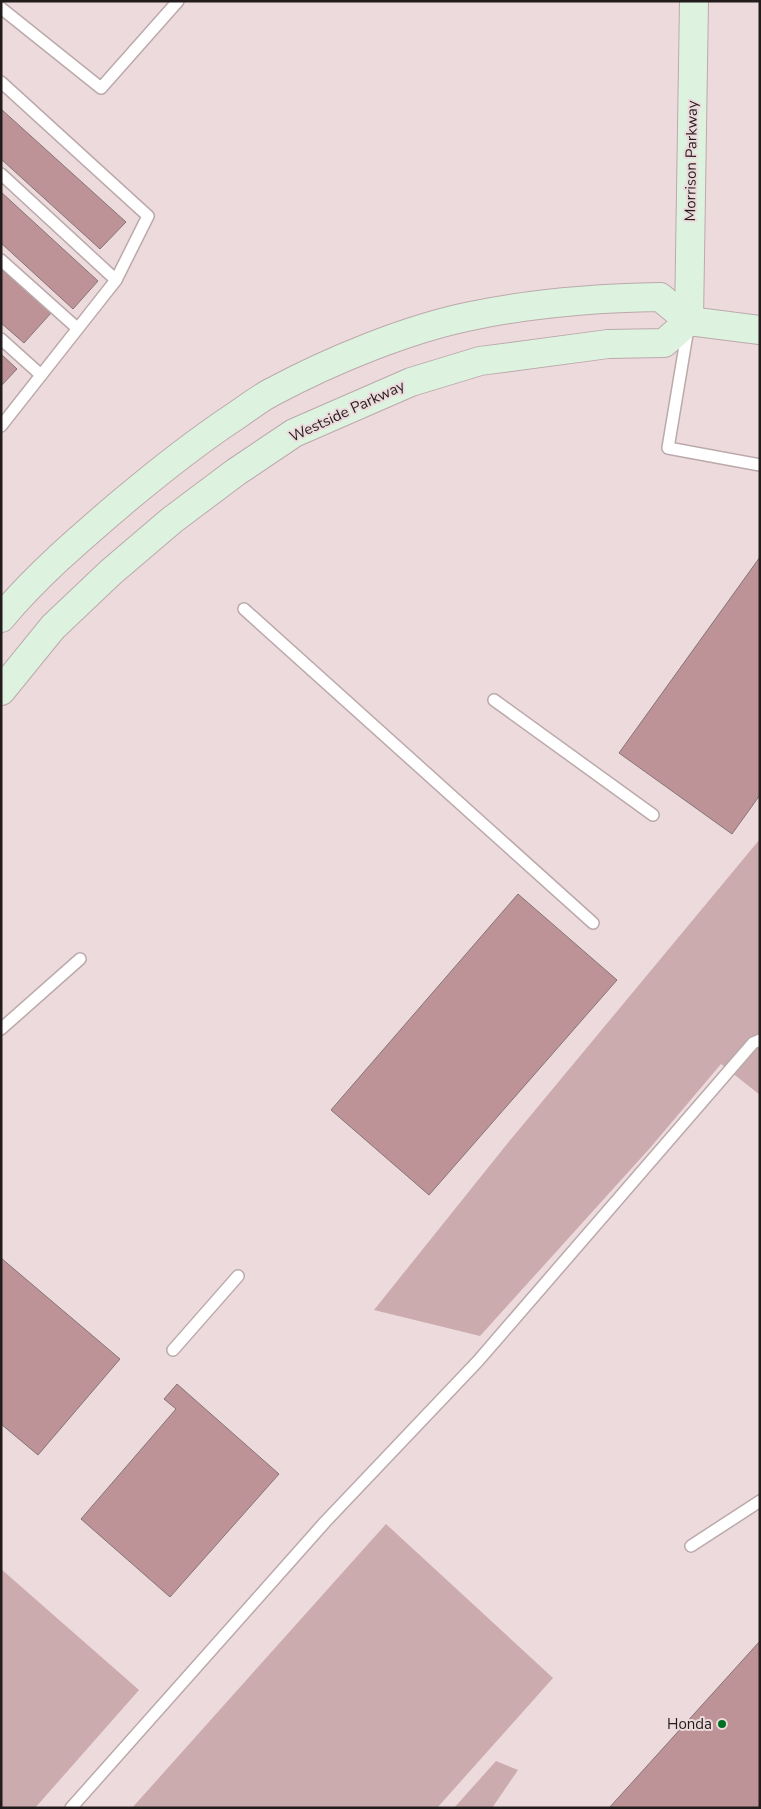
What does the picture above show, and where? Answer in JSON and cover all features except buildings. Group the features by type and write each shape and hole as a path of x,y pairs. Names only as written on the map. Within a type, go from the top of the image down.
{"main road":[{"name":"Morrison Parkway","path":"689,321 694,1"},
{"path":"1,618 20,596 80,538 143,484 194,445 271,392 396,338 470,316 605,298 660,297 689,321 760,330"},
{"name":"Westside Parkway","path":"1,692 53,627 111,572 172,520 228,478 294,433 411,382 480,361 608,344 664,343 689,321"}],"lane":[{"path":"1,8 101,88 178,1"},
{"path":"1,82 148,216 116,280 3,421"},
{"path":"1,174 116,280"},
{"path":"1,260 77,328"},
{"path":"689,321 668,448 760,465"},
{"path":"1,339 41,375"},
{"path":"244,609 593,923"},
{"path":"494,700 653,815"},
{"path":"1,1029 80,959"},
{"path":"71,1808 325,1522 478,1361 753,1043 760,1040"},
{"path":"173,1350 238,1276"},
{"path":"691,1546 760,1500"}],"shaded area":[{"path":"760,839 760,1095 721,1064 650,1148 480,1336 374,1310 507,1144"},
{"path":"386,1524 553,1678 437,1808 132,1808"},
{"path":"1,1569 139,1690 35,1808 1,1808"},
{"path":"496,1761 518,1770 492,1808 454,1808"}],"place":[{"name":"Honda","path":"722,1724"}]}
